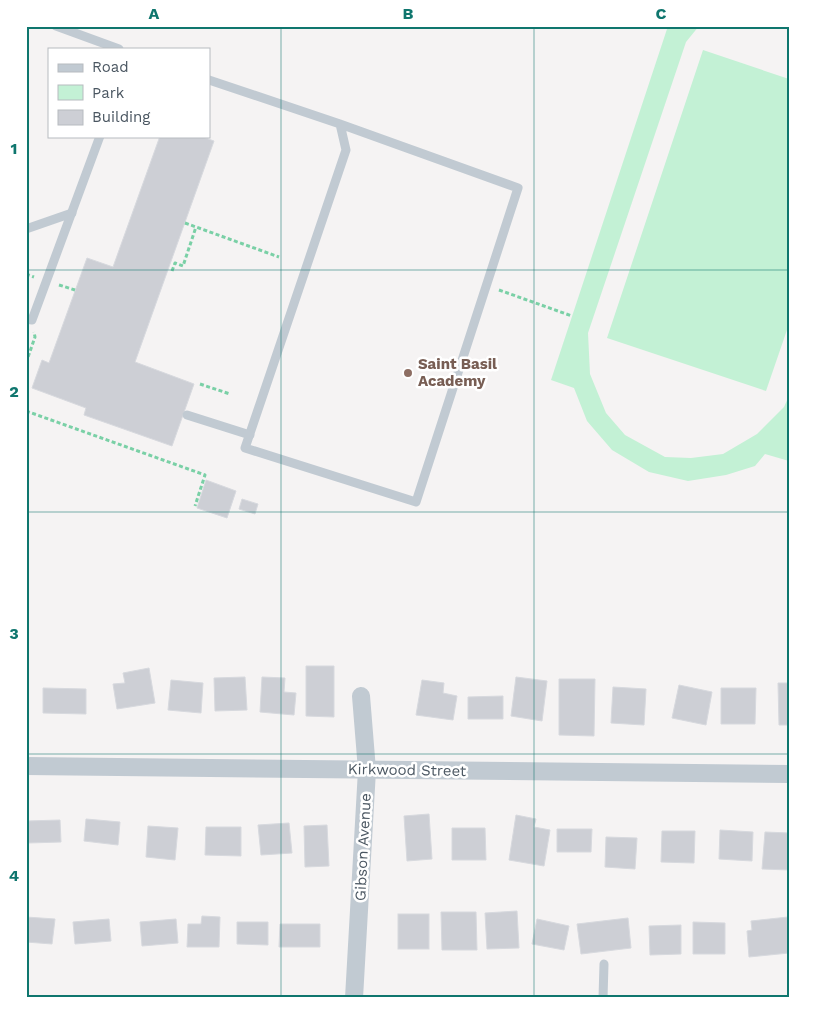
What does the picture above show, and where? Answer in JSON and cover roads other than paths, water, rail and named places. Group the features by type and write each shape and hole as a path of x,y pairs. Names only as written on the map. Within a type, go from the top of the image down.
{"street":[{"name":"Gibson Avenue","path":"354,998 367,770 361,696"},
{"name":"Kirkwood Street","path":"26,766 789,774"}],"lane":[{"path":"56,26 116,48"},
{"path":"210,80 340,124 518,188 416,502 245,448 346,150 340,124"},
{"path":"29,319 72,213 99,138"},
{"path":"26,229 72,213"},
{"path":"187,415 250,435"},
{"path":"603,998 604,964"}],"place":[{"name":"Saint Basil Academy","path":"408,373"}]}
